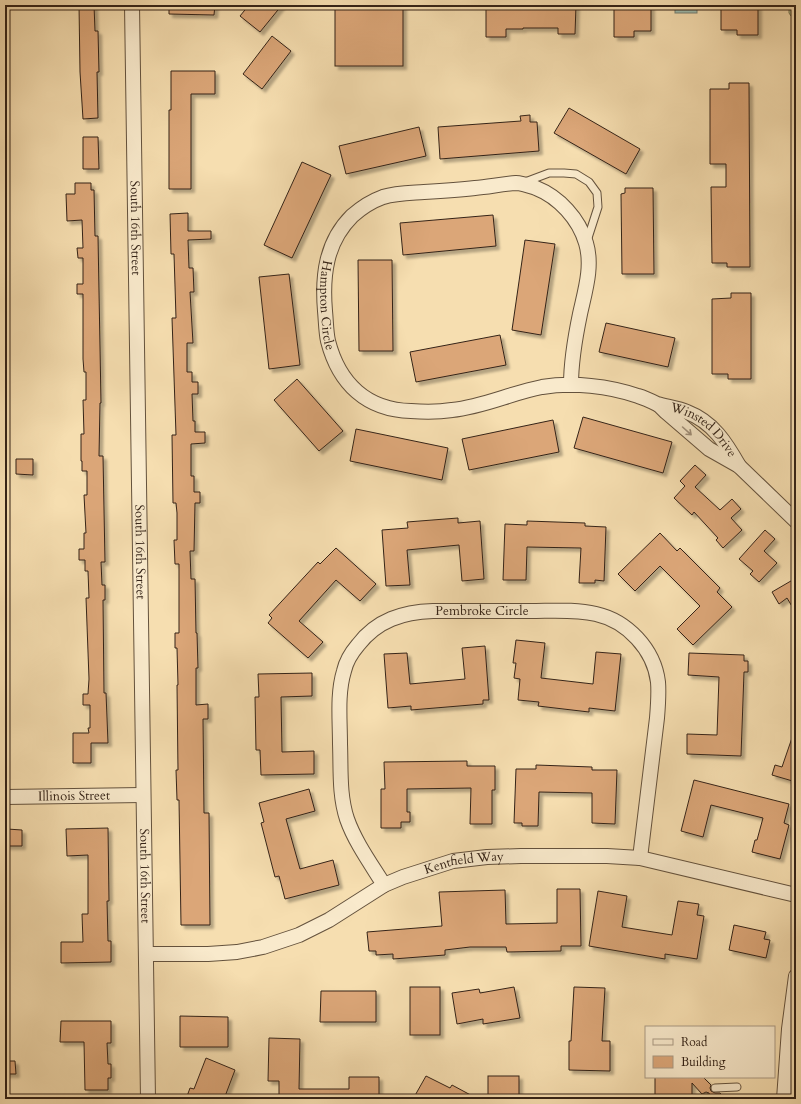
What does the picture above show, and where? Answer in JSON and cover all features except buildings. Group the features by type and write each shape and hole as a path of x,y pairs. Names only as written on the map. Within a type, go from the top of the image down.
{"street":[{"name":"South 16th Street","path":"132,5 142,794 148,1099"},
{"name":"Hampton Circle","path":"518,183 535,187 560,203 576,221 586,243 589,265 573,350 571,385 545,387 523,391 454,410 427,412 401,411 378,406 357,392 344,378 336,366 328,339 324,293 327,261 339,230 354,214 369,203 384,197 400,193 476,188 518,183"},
{"name":"Winsted Drive","path":"571,385 604,387 636,395 658,404 687,412 704,420 717,432 739,466 796,521"},
{"name":"Winsted Drive","path":"658,404 709,449 739,466"},
{"name":"Pembroke Circle","path":"384,885 357,841 349,824 343,804 341,789 340,695 344,670 353,652 362,639 386,621 414,612 573,611 597,614 616,622 630,631 649,654 655,667 659,696 640,858"},
{"name":"Illinois Street","path":"5,797 142,794"},
{"name":"Kentfield Way","path":"146,954 208,954 237,952 263,947 299,935 329,920 384,885 422,870 446,863 488,857 607,856 640,858 796,895"},
{"path":"784,1099 796,976"}],"lane":[{"path":"518,183 532,180 549,173 576,174 589,182 597,193 598,207 586,243"},
{"path":"715,1088 737,1087"}],"green space":[{"path":"789,5 796,5 796,16 791,16 789,13"}],"shaded area":[{"path":"675,5 697,5 697,13 675,13"}]}
